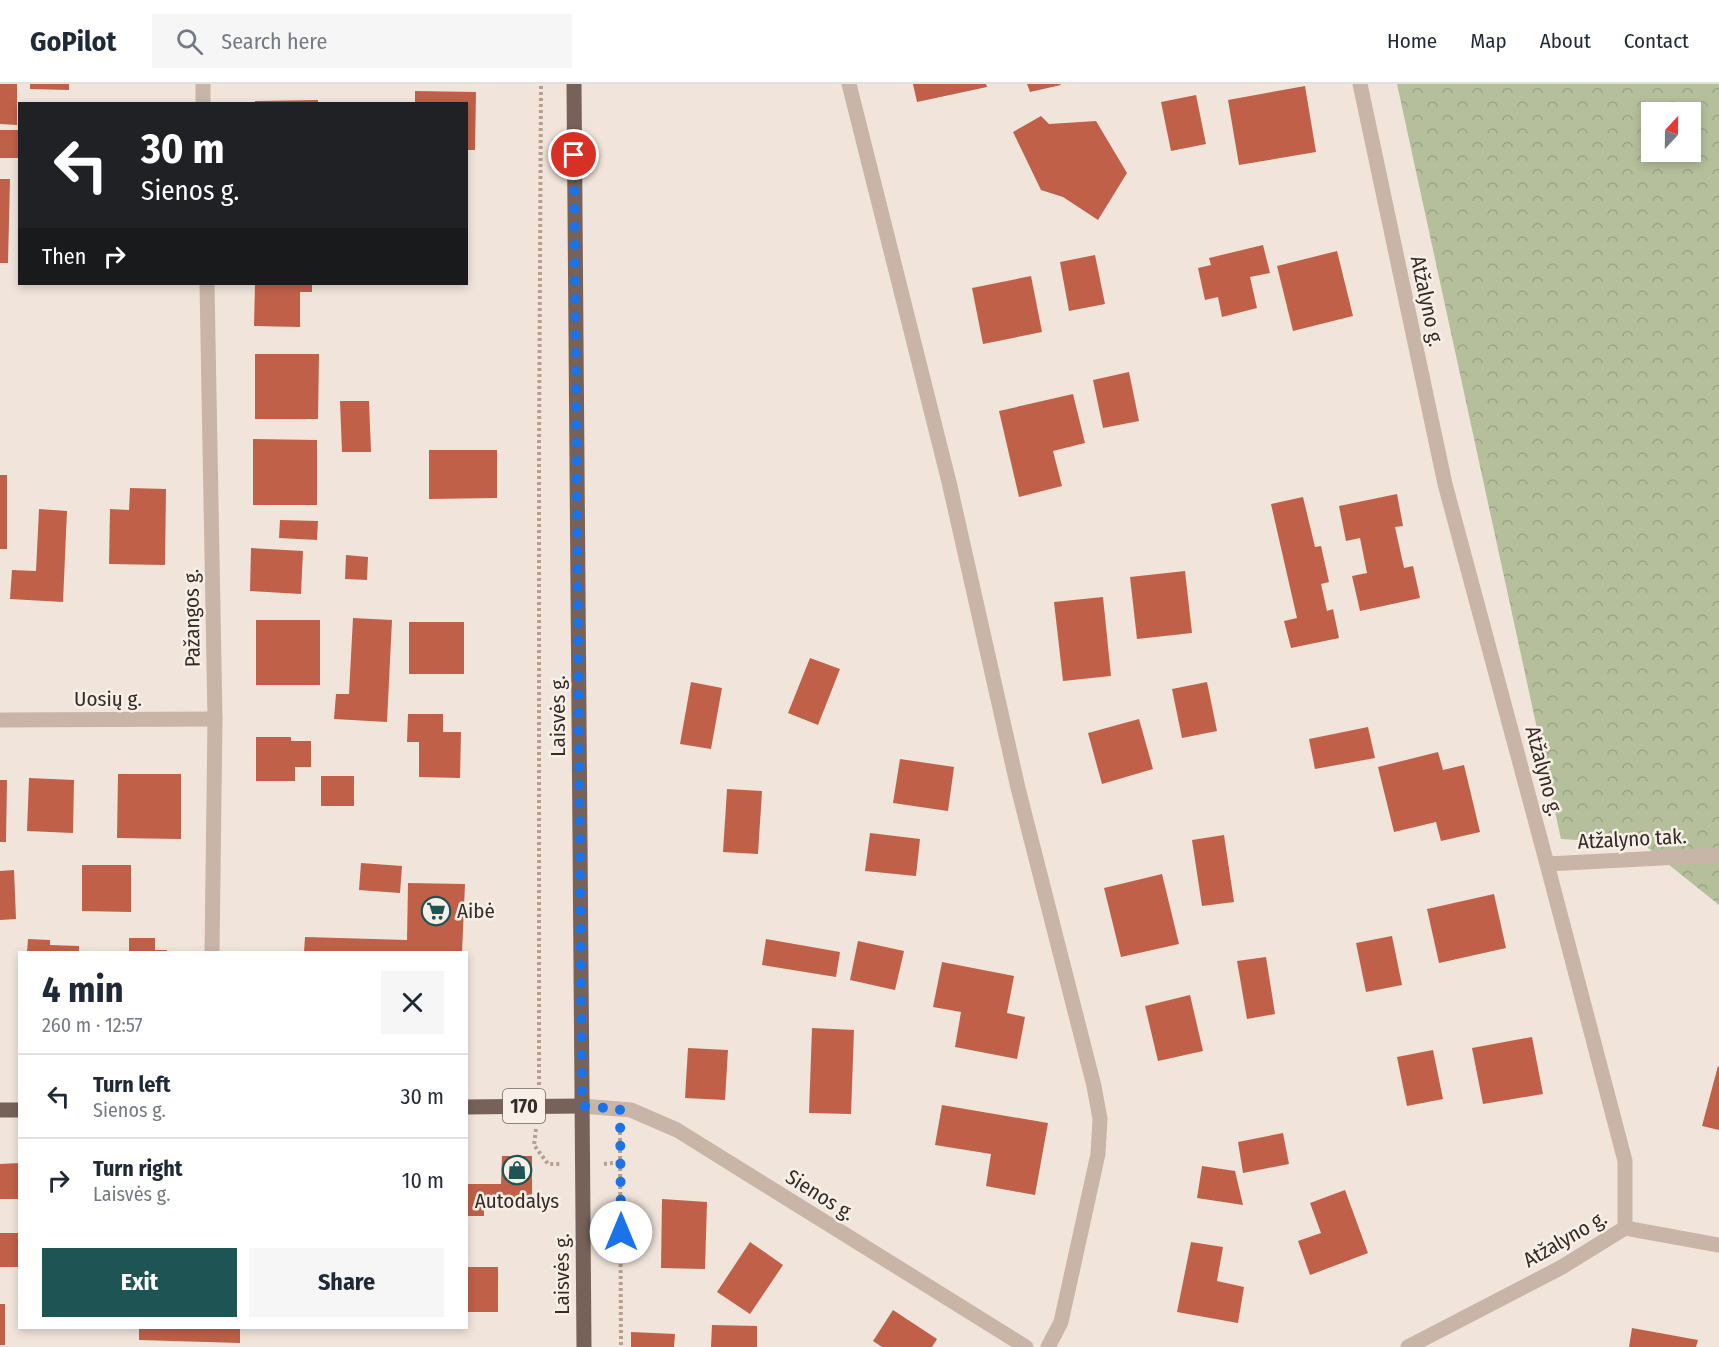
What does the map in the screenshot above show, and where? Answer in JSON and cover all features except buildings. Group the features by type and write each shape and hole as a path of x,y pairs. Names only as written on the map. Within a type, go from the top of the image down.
{"main road":[{"name":"Laisvės g.","path":"574,84 584,1347"},
{"name":"170","path":"468,1107 582,1106"},
{"path":"0,1110 18,1110"}],"street":[{"path":"203,84 203,102"},
{"path":"849,84 949,482 1018,788 1094,1086 1100,1119 1098,1154 1061,1323 1048,1347"},
{"name":"Atžalyno g.","path":"1360,84 1445,484 1625,1161 1625,1228 1562,1267 1408,1347"},
{"name":"Pažangos g.","path":"207,285 215,719 212,951"},
{"name":"Uosių g.","path":"0,720 215,719"},
{"name":"Atžalyno tak.","path":"1547,864 1719,855"},
{"name":"Sienos g.","path":"582,1106 631,1110 677,1130 1026,1347"},
{"path":"1625,1228 1719,1245"}],"path":[{"path":"539,1106 541,84"},
{"path":"620,1109 621,1347"}],"green space":[{"path":"1397,84 1719,84 1719,905 1643,844 1561,839"}],"place":[{"name":"Aibė","path":"436,911"},
{"name":"Autodalys","path":"517,1170"}],"route":[{"path":"574,155 582,1106 620,1109 621,1232"}]}
